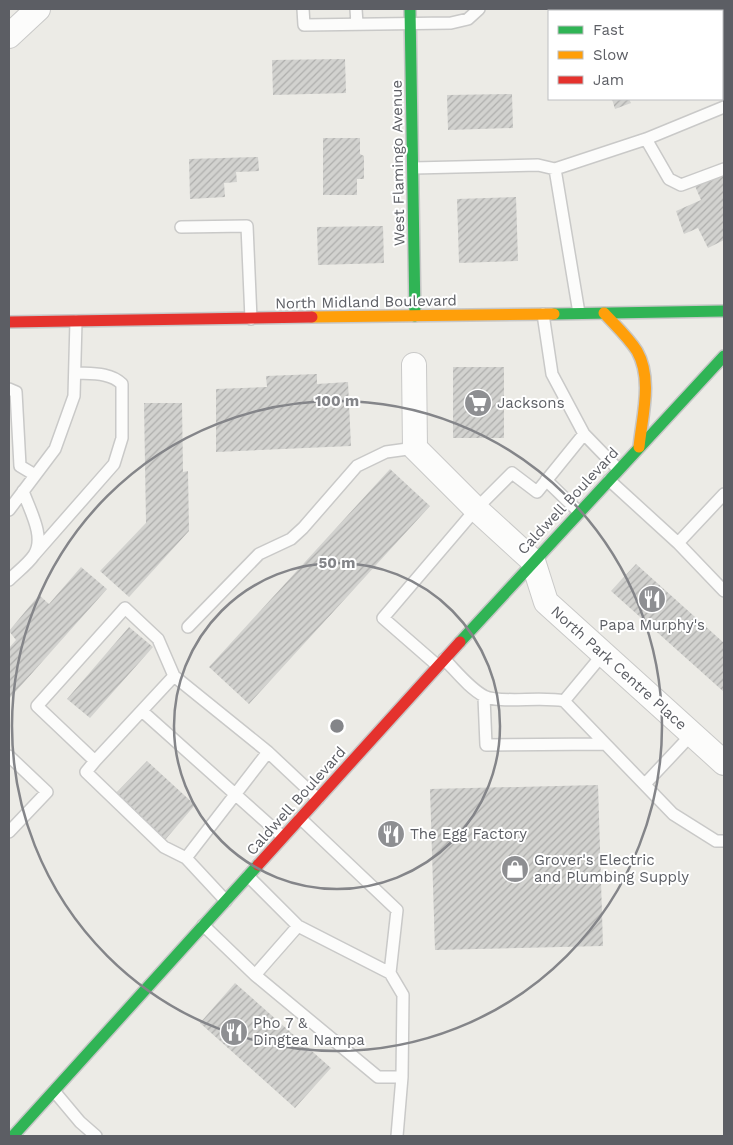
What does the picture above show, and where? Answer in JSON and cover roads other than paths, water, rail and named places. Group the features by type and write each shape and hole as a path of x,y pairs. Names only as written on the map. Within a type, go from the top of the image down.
{"main road":[{"name":"West Flamingo Avenue","path":"410,9 414,316"},
{"name":"North Midland Boulevard","path":"9,322 724,311"},
{"path":"604,313 633,346 640,358 644,375 644,390 639,447"},
{"name":"Caldwell Boulevard","path":"13,1136 533,561 724,356"}],"street":[{"path":"9,36 38,9"},
{"path":"414,365 415,448 476,509 533,561"},
{"name":"North Park Centre Place","path":"533,561 546,602 724,763"}],"lane":[{"path":"304,9 304,25 451,22 468,19 479,9"},
{"path":"356,9 357,24"},
{"path":"413,168 538,165 555,169 646,139 724,107"},
{"path":"646,139 669,179 681,184 724,169"},
{"path":"555,169 578,313"},
{"path":"181,227 247,226 251,319"},
{"path":"543,314 552,374 584,434 618,469"},
{"path":"9,510 55,449 74,396 76,321"},
{"path":"9,580 34,555 114,464 122,438 122,384 116,378 108,375 75,373"},
{"path":"9,389 16,392 20,466 35,475"},
{"path":"584,434 537,492 512,473 476,509 383,618 484,697 503,699 554,698 564,701 673,814 716,841 724,841"},
{"path":"188,627 259,554 291,539 303,528 357,466 386,452 415,448"},
{"path":"546,480 579,512"},
{"path":"608,480 678,543 724,591"},
{"path":"23,491 38,534 38,545 34,555"},
{"path":"678,543 724,494"},
{"path":"95,761 36,706 125,608 158,639 174,676 268,752 318,799"},
{"path":"564,701 603,654"},
{"path":"174,676 86,772 164,847 186,858 226,901"},
{"path":"484,697 486,745 605,744"},
{"path":"142,711 284,837"},
{"path":"645,784 692,734"},
{"path":"186,858 268,752"},
{"path":"9,756 47,792 9,832"},
{"path":"300,818 398,910 390,973"},
{"path":"248,876 298,926 390,973 402,995 402,1077 397,1136"},
{"path":"203,926 255,975 378,1077 402,1077"},
{"path":"255,975 298,926"},
{"path":"54,1091 80,1122 96,1136"}],"place":[{"name":"Jacksons","path":"478,403"},
{"name":"Papa Murphy's","path":"652,599"},
{"name":"The Egg Factory","path":"391,834"},
{"name":"Grover's Electric and Plumbing Supply","path":"515,869"},
{"name":"Pho 7 & Dingtea Nampa","path":"234,1032"}]}
